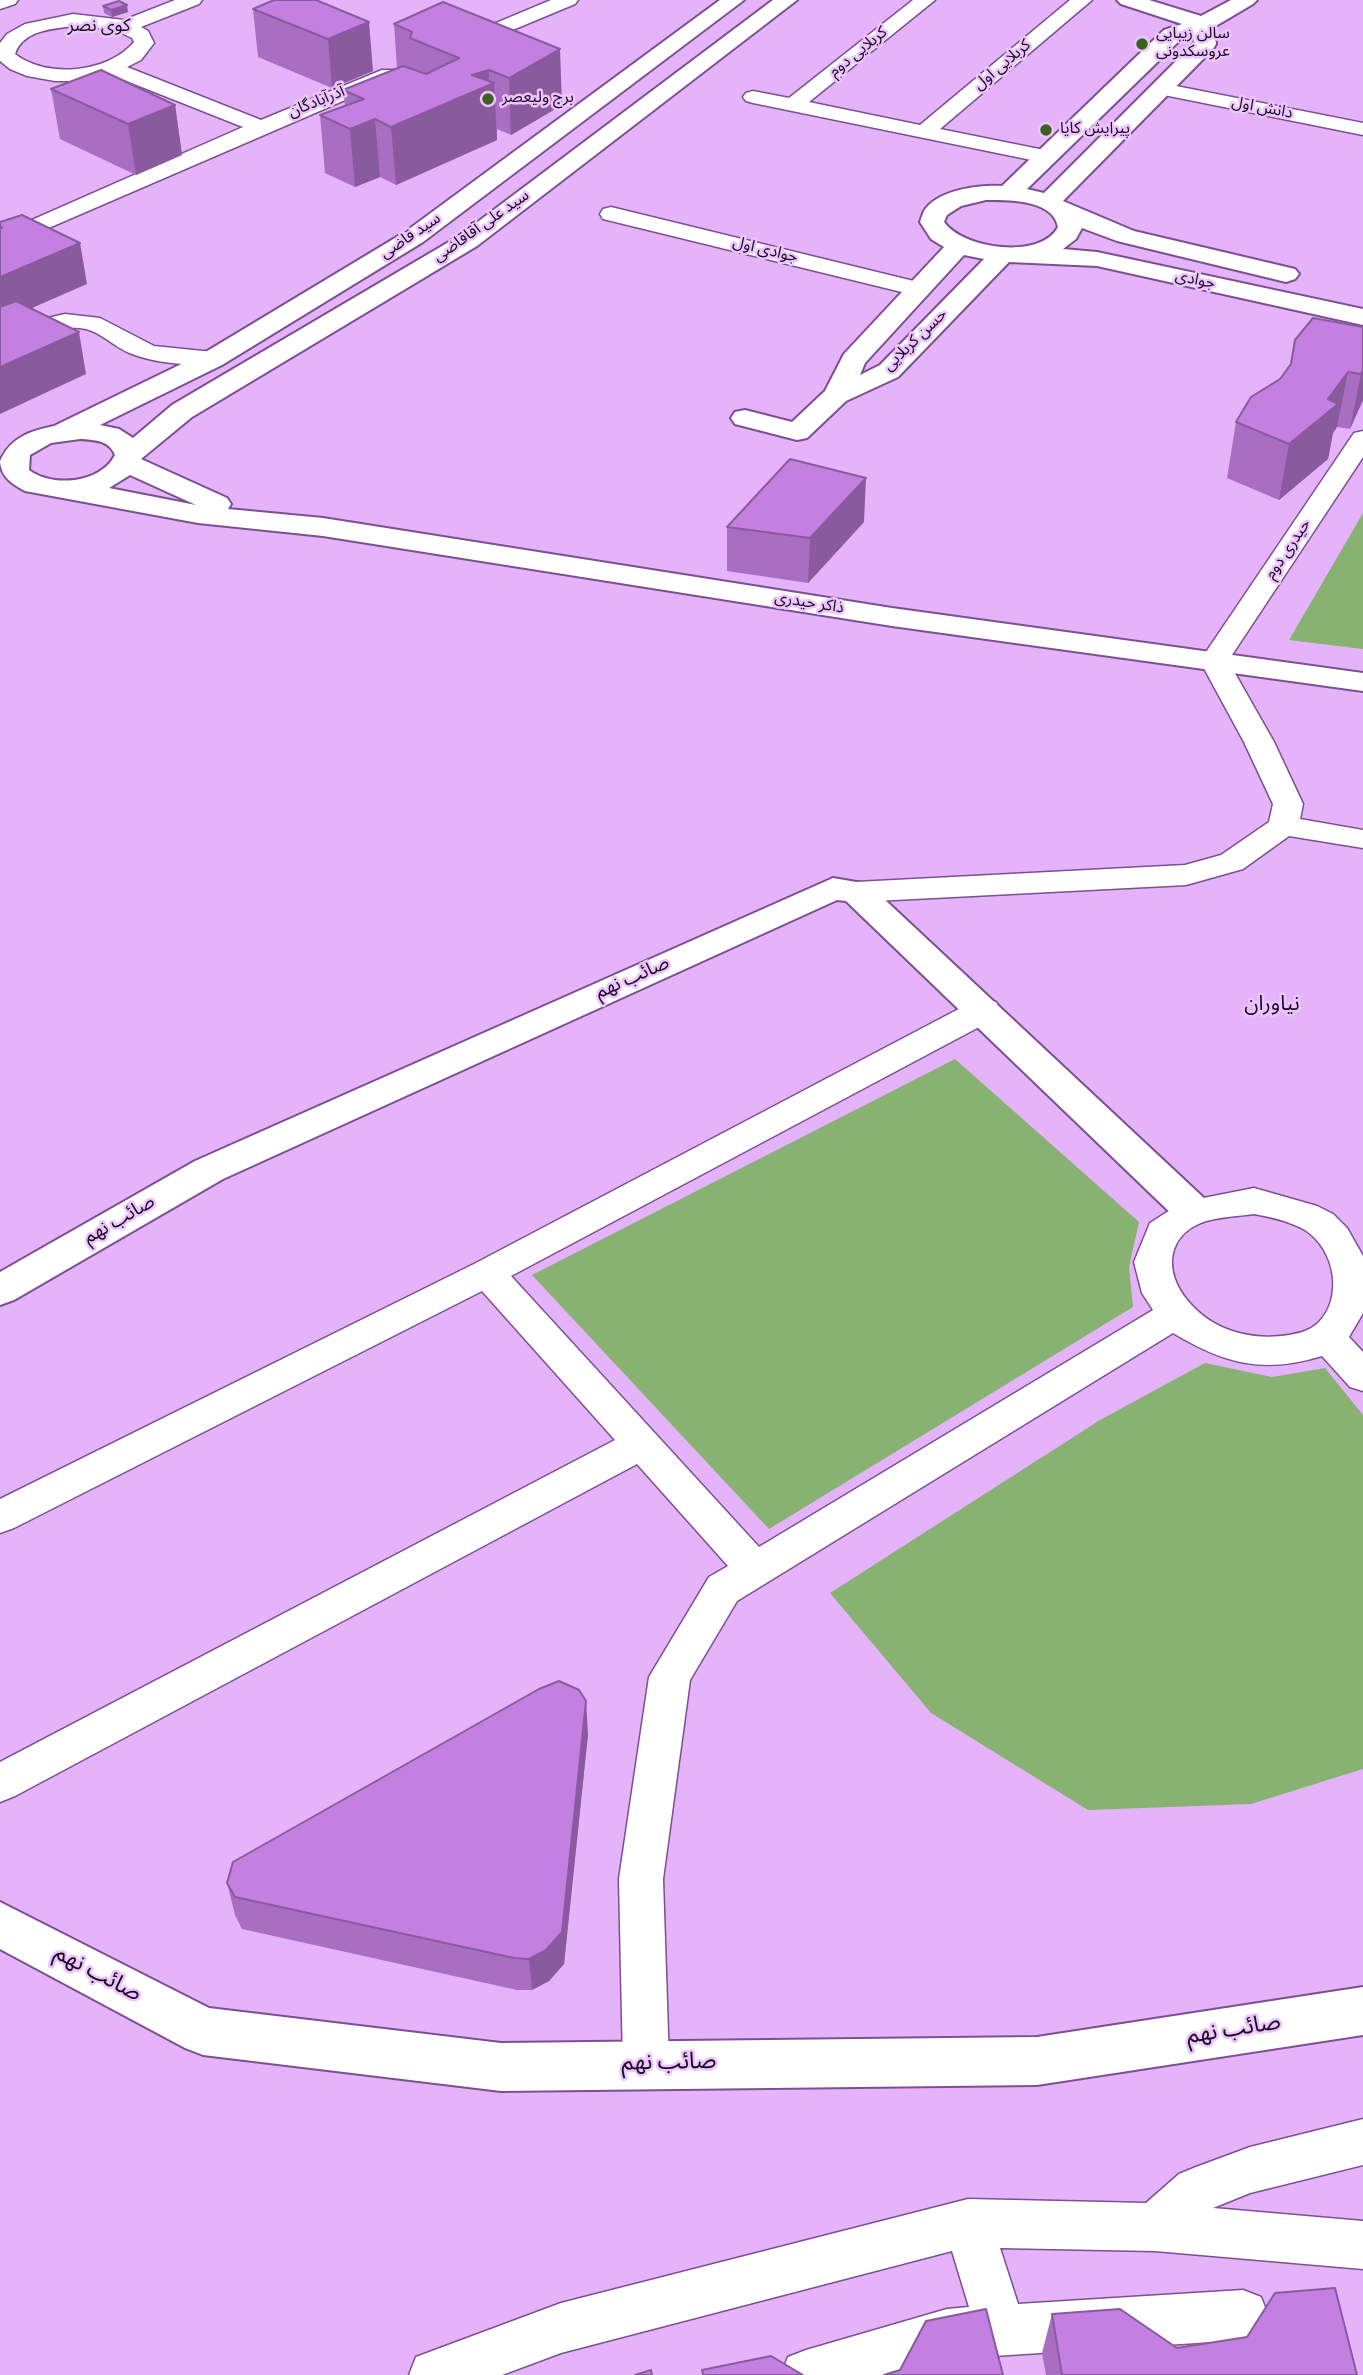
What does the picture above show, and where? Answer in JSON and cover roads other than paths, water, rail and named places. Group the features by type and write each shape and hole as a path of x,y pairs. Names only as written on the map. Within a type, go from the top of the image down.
{"street":[{"path":"0,3 8,0"},
{"path":"125,26 192,0"},
{"path":"440,53 568,0"},
{"name":"سید قاضی","path":"63,432 213,359 414,237 733,0"},
{"name":"سید علی آقاقاضی","path":"69,488 91,485 111,477 182,411 468,242 786,0"},
{"name":"کربلایی دوم","path":"793,105 925,0"},
{"name":"کربلایی اول","path":"924,132 1082,0"},
{"path":"1128,0 1203,24"},
{"path":"1009,193 1172,35 1203,24 1246,0"},
{"path":"0,17 31,29"},
{"path":"73,20 95,20 125,26 141,35 144,43 133,57 110,68 66,74 25,69 11,63 5,55 6,46 15,37 31,29 73,20"},
{"path":"1014,254 1046,249 1062,242 1070,232 1070,222 1056,207 1161,89 1205,44 1203,24"},
{"path":"110,68 261,127"},
{"path":"0,79 25,69"},
{"name":"آذرآبادگان","path":"0,242 261,127 402,69"},
{"name":"دانش اول","path":"1161,89 1363,129"},
{"path":"753,97 1046,157"},
{"name":"جوادی","path":"1310,279 1126,236 1056,207 1009,193 966,196 937,209 932,219 934,229 943,239 958,247 1014,254 1097,259 1363,317"},
{"name":"جوادی اول","path":"611,214 918,289"},
{"name":"حسن کربلایی","path":"837,395 853,360 958,247"},
{"name":"حسن کربلایی","path":"837,395 889,371 1014,254"},
{"path":"0,342 54,323 73,320 105,328 135,348 156,354 213,359 245,373"},
{"path":"745,418 797,432 837,395"},
{"path":"0,443 32,442 63,432 88,431 110,435 121,441 128,459 255,519"},
{"name":"حیدری دوم","path":"1214,661 1363,438"},
{"path":"13,480 17,474 13,466 15,457 32,442"},
{"name":"ذاکر حیدری","path":"13,480 45,487 69,488 198,514 323,527 892,617 1363,682"},
{"path":"856,892 1186,875 1232,862 1283,826 1288,804 1259,742 1214,661"},
{"path":"1283,826 1363,839"},
{"name":"صائب نهم","path":"0,1290 209,1170 833,889 856,892"},
{"path":"856,892 984,1010 1192,1210"},
{"path":"0,1517 487,1273 984,1010"},
{"path":"1254,1201 1278,1206 1354,1239 1361,1296 1351,1320 1329,1339 1298,1351 1265,1353 1231,1347 1210,1338 1174,1315 1157,1292 1151,1268 1155,1245 1169,1225 1192,1210 1220,1202 1254,1201"},
{"path":"487,1273 755,1569"},
{"path":"646,2064 641,1879 670,1677 723,1589 1174,1315"},
{"path":"1329,1339 1363,1377"},
{"path":"0,1783 642,1444"},
{"name":"صائب نهم","path":"0,1924 203,2031 501,2067 1037,2062 1363,2011"},
{"path":"1155,2227 1196,2192 1250,2171 1363,2142"},
{"path":"968,2222 1001,2330"},
{"path":"434,2375 561,2328 968,2222 1155,2227 1363,2245"},
{"path":"806,2375 947,2334 1243,2315"}],"place":[{"name":"سالن زیبایی عروسکدونی","path":"1142,44"},
{"name":"برج ولیعصر","path":"488,99"},
{"name":"پیرایش کایا","path":"1046,130"}],"district":[{"name":"کوی نصر","path":"99,27"},
{"name":"نیاوران","path":"1272,1006"}]}
